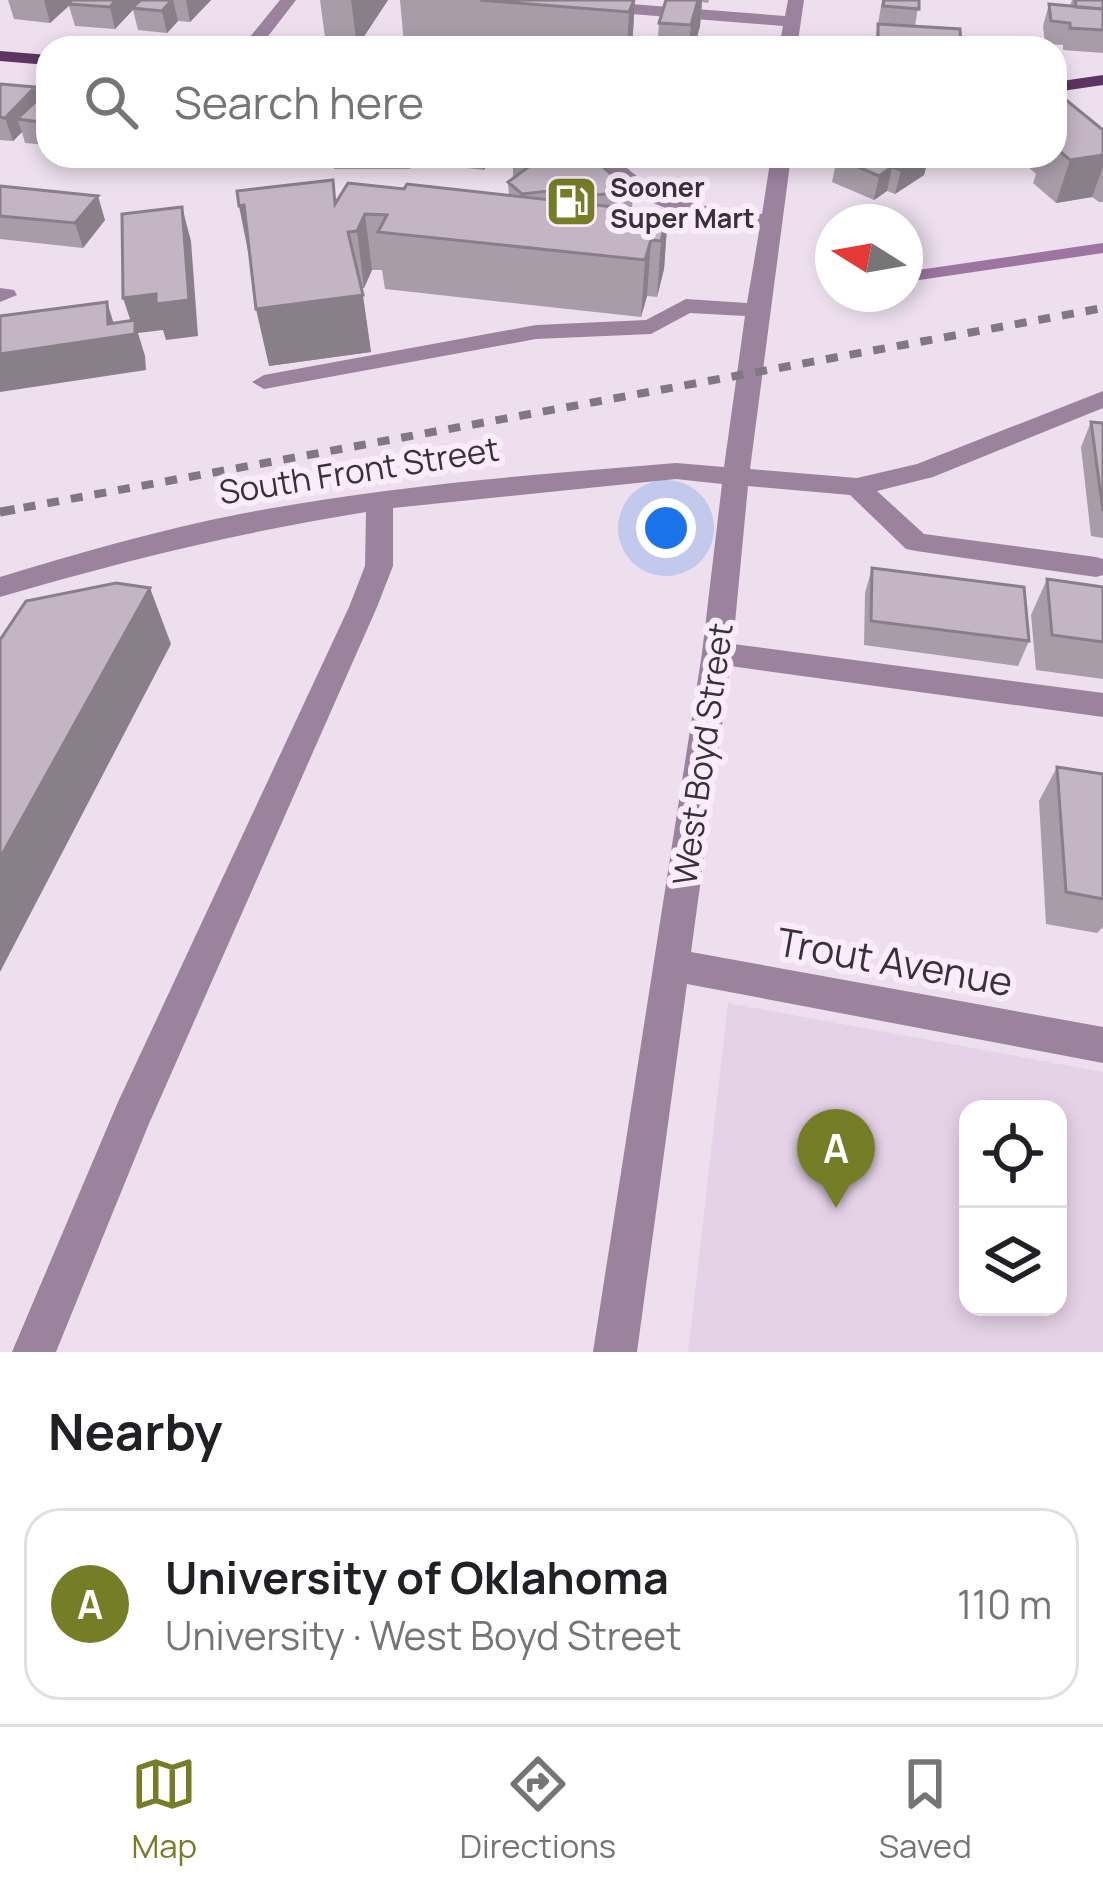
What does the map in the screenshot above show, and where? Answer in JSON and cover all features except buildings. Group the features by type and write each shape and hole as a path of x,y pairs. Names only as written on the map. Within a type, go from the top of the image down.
{"main road":[{"path":"1067,85 1103,80"}],"street":[{"path":"260,36 288,0"},
{"path":"518,0 792,22"},
{"path":"790,36 796,0"},
{"path":"0,59 36,59"},
{"path":"613,168 661,206 772,208 758,168"},
{"name":"West Boyd Street","path":"614,1352 717,653 757,310 779,168"},
{"path":"264,382 536,332 651,327 686,306 757,310"},
{"name":"South Front Street","path":"4,593 118,551 380,499 604,474 676,471 857,487 924,471 1103,399"},
{"path":"857,487 916,542 1096,567"},
{"path":"34,1352 132,1115 363,607 379,566 380,499"},
{"path":"717,653 1103,705"},
{"name":"Trout Avenue","path":"672,965 1103,1045"}],"shaded area":[{"path":"728,1003 1103,1072 1103,1352 688,1352"}],"waterway":[{"path":"923,274 1103,248"}],"railway":[{"path":"17,509 0,512 1103,308"}],"place":[{"name":"Sooner Super Mart","path":"571,202"},
{"name":"University of Oklahoma","path":"836,1208"}]}
